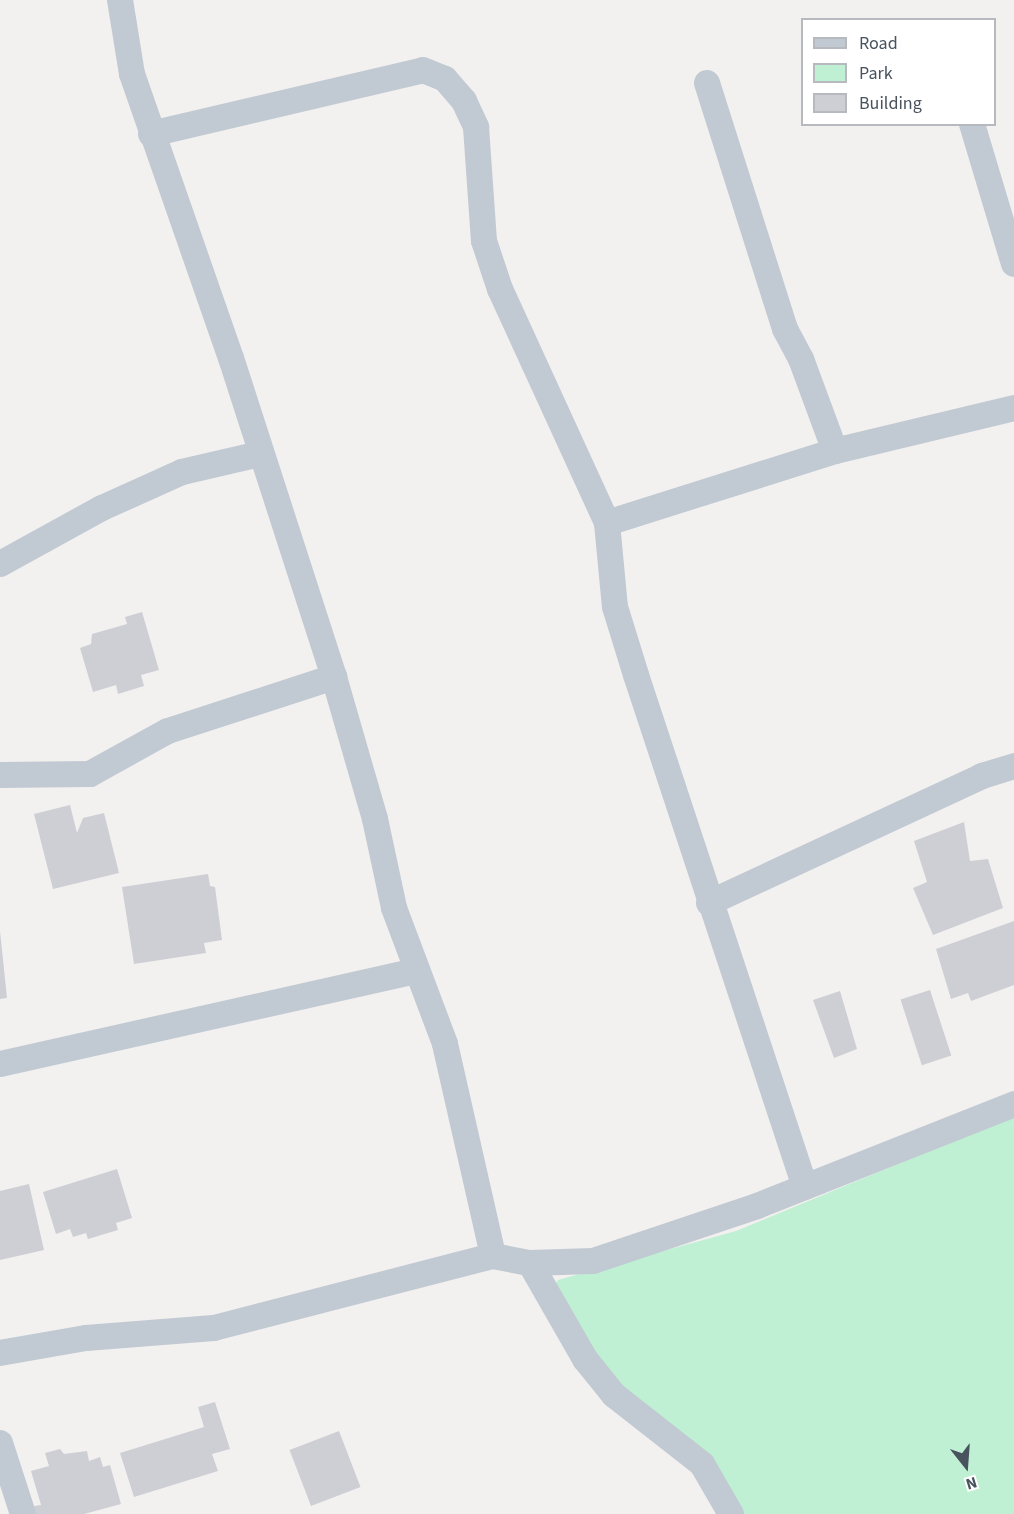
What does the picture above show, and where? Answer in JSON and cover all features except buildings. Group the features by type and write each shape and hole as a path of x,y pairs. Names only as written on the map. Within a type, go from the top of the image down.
{"street":[{"path":"120,0 132,74 151,134 231,358 260,454 334,677 375,819 394,908 415,971 445,1044 493,1256"},
{"path":"151,134 423,70 445,79 464,101 476,127 484,241 500,289 607,523 615,607 709,903 806,1188"},
{"path":"707,83 785,329 801,359 835,451"},
{"path":"973,126 1014,264"},
{"path":"607,523 835,451 1014,408"},
{"path":"0,564 102,508 182,472 260,454"},
{"path":"0,775 90,774 168,731 334,677"},
{"path":"709,903 982,776 1014,766"},
{"path":"0,1064 415,971"},
{"path":"0,1353 86,1338 214,1328 493,1256 530,1263 593,1261 806,1188 1014,1104"},
{"path":"530,1263 585,1359 614,1395 702,1464 731,1514"},
{"path":"0,1443 23,1514"}],"green space":[{"path":"1014,1116 1014,1514 725,1514 702,1474 586,1375 554,1287 558,1280 736,1231"}]}
